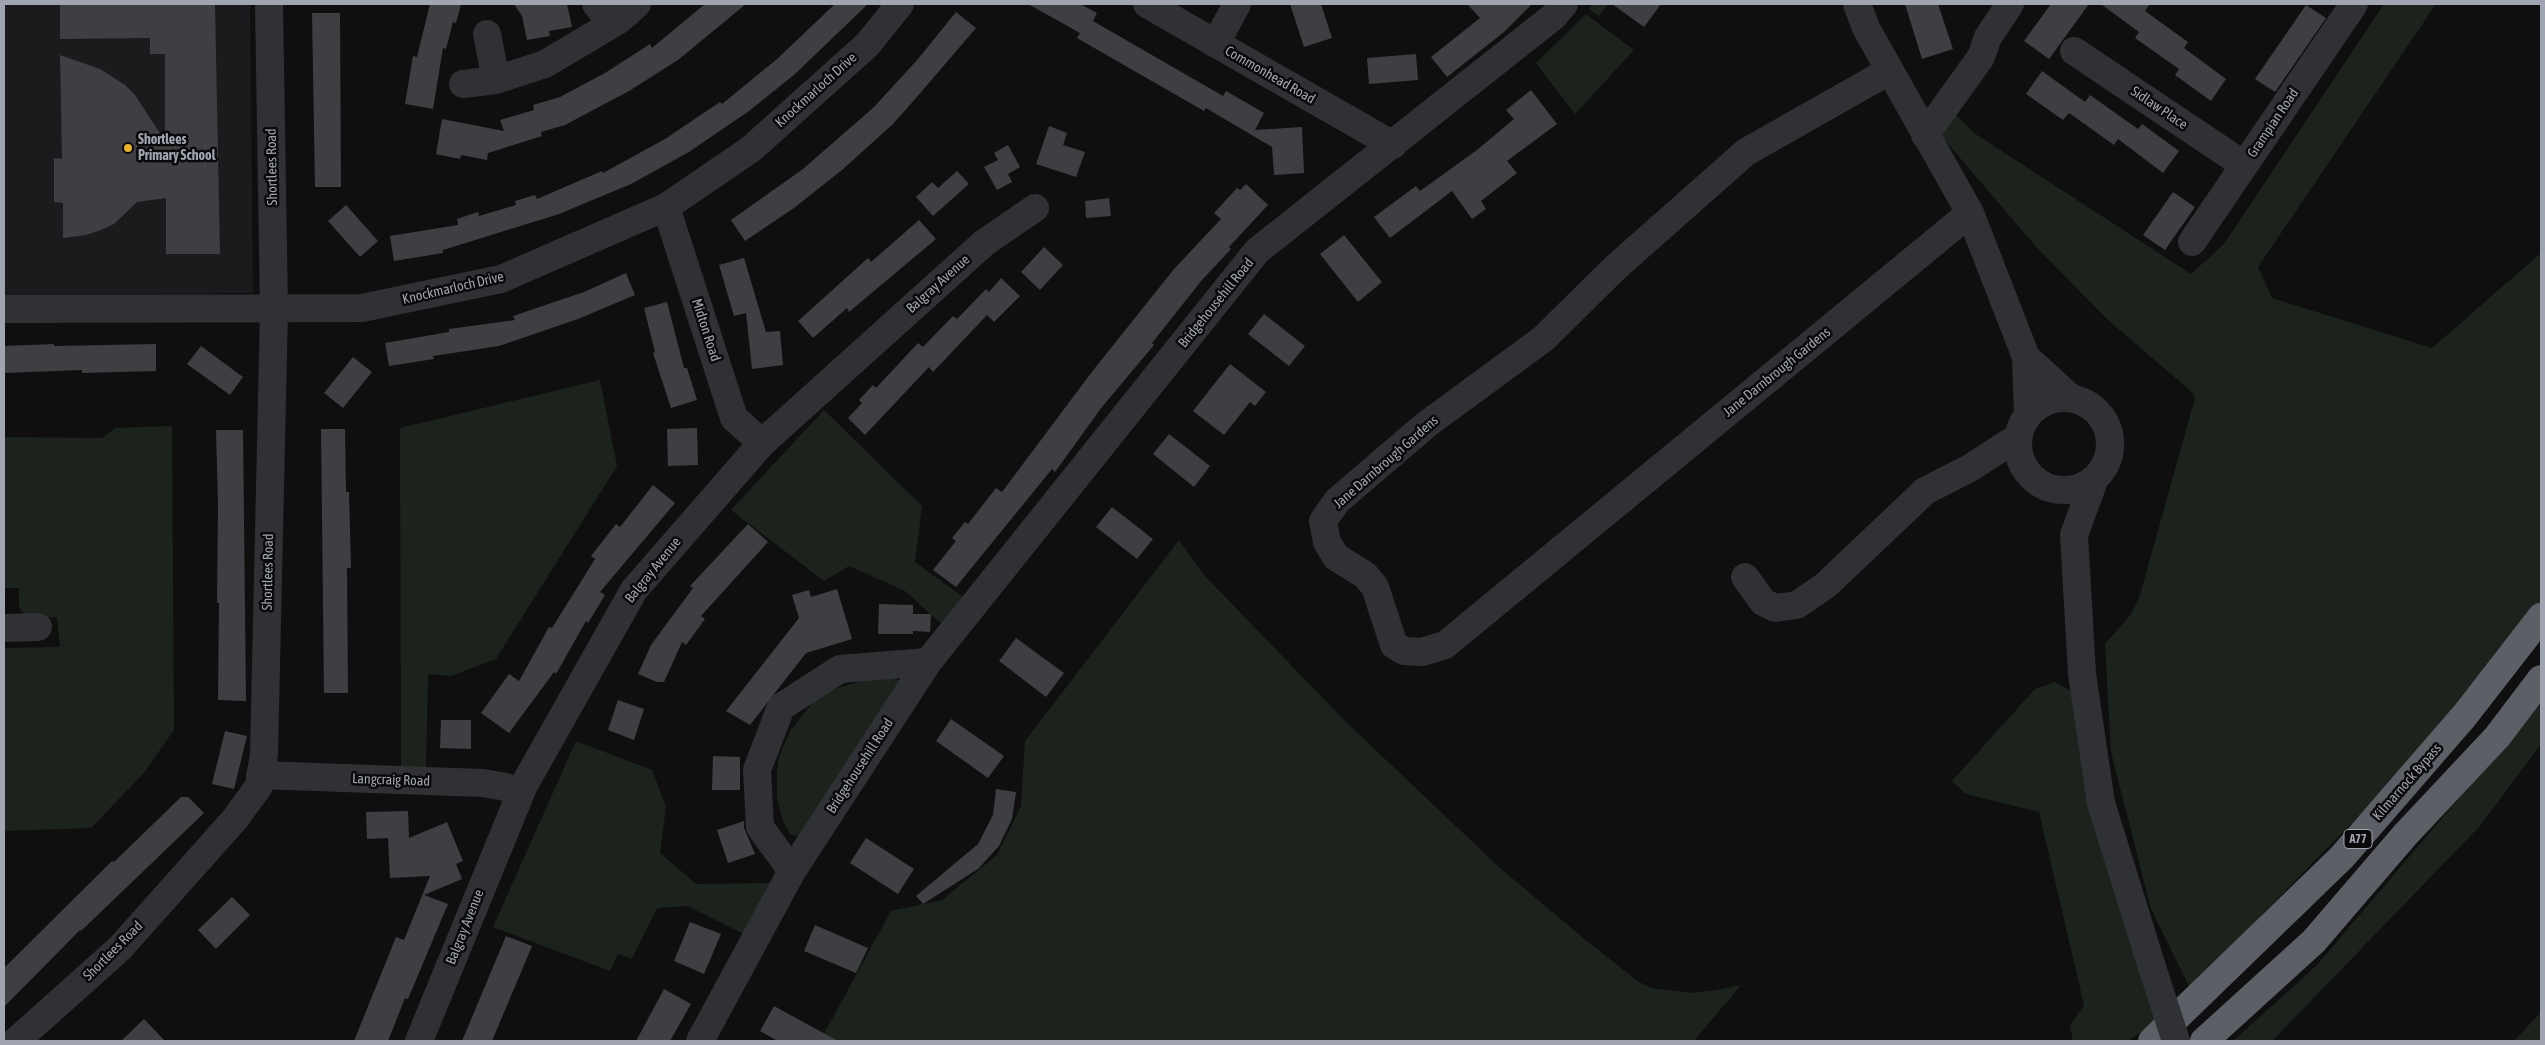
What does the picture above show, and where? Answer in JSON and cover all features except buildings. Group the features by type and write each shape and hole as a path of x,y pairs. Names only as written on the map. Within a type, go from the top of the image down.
{"highway":[{"name":"Kilmarnock Bypass","path":"2152,1041 2342,857 2465,716 2541,617"},
{"name":"A77","path":"2204,1041 2314,940 2405,836 2497,737 2541,679"}],"street":[{"name":"Shortlees Road","path":"16,1041 120,948 235,819 259,786 264,754 274,310 269,4"},
{"path":"463,84 496,80 545,64 604,14 637,4"},
{"name":"Knockmarloch Drive","path":"4,309 274,310 362,308 501,279 666,207 751,149 868,44 900,4"},
{"name":"Commonhead Road","path":"1147,4 1393,145"},
{"path":"1214,43 1224,30 1237,4"},
{"name":"Bridgehousehill Road","path":"700,1041 792,871 928,662 1258,251 1554,16 1564,4"},
{"path":"1857,4 1866,28 1889,71 1970,213 2026,357 2023,426 2017,448 2020,461 2054,499 2074,535"},
{"path":"1925,136 1980,57 1988,37 2010,4"},
{"name":"Grampian Road","path":"2192,242 2354,4"},
{"path":"487,34 496,80"},
{"name":"Sidlaw Place","path":"2074,51 2244,165"},
{"name":"Jane Darnbrough Gardens","path":"1889,71 1746,152 1616,267 1543,339 1427,424 1337,501 1323,521 1328,542 1336,557 1365,575 1375,587 1394,645 1404,651 1422,652 1445,645 1970,213"},
{"name":"Midton Road","path":"666,207 734,418 762,443"},
{"name":"Balgray Avenue","path":"419,1041 519,795 634,590 762,443 984,243 1035,208"},
{"path":"2026,357 2071,398 2093,407 2106,423 2111,446 2108,460 2095,478 2074,535 2082,674 2100,803 2176,1041"},
{"path":"1745,577 1763,602 1775,608 1797,605 1826,585 1925,491 1970,468 2023,426 2048,402 2071,398"},
{"path":"1970,468 2035,478 2067,489 2079,487 2095,478"},
{"path":"4,628 38,628"},
{"path":"792,871 760,828 759,818 757,770 782,707 840,669 928,662"},
{"name":"Langcraig Road","path":"260,775 483,784 506,787 519,795"}],"shaded area":[{"name":"Shortlees Primary School","path":"4,4 250,4 253,293 4,295"},
{"path":"1592,4 1608,4 1599,16 1589,9"},
{"path":"2384,4 2436,4 2258,267 2272,298 2432,348 2541,253 2541,603 2530,620 2392,782 2190,988 2151,909 2111,752 2105,644 2131,614 2140,595 2195,398 2193,393 2108,320 2039,250 1937,131 1952,110 1974,133 2191,274 2224,244"},
{"path":"1586,14 1634,50 1575,114 1536,63"},
{"path":"600,380 617,466 496,659 451,676 428,674 426,768 401,767 400,428"},
{"path":"824,410 922,506 915,562 970,602 947,629 905,591 849,566 824,581 731,510"},
{"path":"172,426 174,730 143,774 91,828 4,831 4,648 60,647 57,617 27,618 19,607 19,588 4,588 4,437 102,438 115,428"},
{"path":"1179,540 1204,575 1346,722 1499,867 1583,938 1639,982 1651,988 1691,993 1741,985 1694,1041 820,1041 891,911 942,900 997,855 1021,806 1025,741"},
{"path":"891,678 899,680 901,687 798,836 790,834 783,821 777,797 777,771 779,757 790,731 815,700 831,690 865,680"},
{"path":"2055,682 2073,692 2157,1021 2128,1041 2073,1041 2070,1026 2084,1005 2039,812 1966,794 1952,781 2035,689"},
{"path":"2541,702 2541,744 2480,826 2272,1041 2233,1041 2316,966"},
{"path":"576,741 652,770 666,807 660,853 696,884 776,883 750,937 687,906 657,908 632,959 618,954 610,971 493,927"},
{"path":"2541,1012 2541,1041 2514,1041"}],"place":[{"name":"Shortlees Primary School","path":"128,148"}]}
